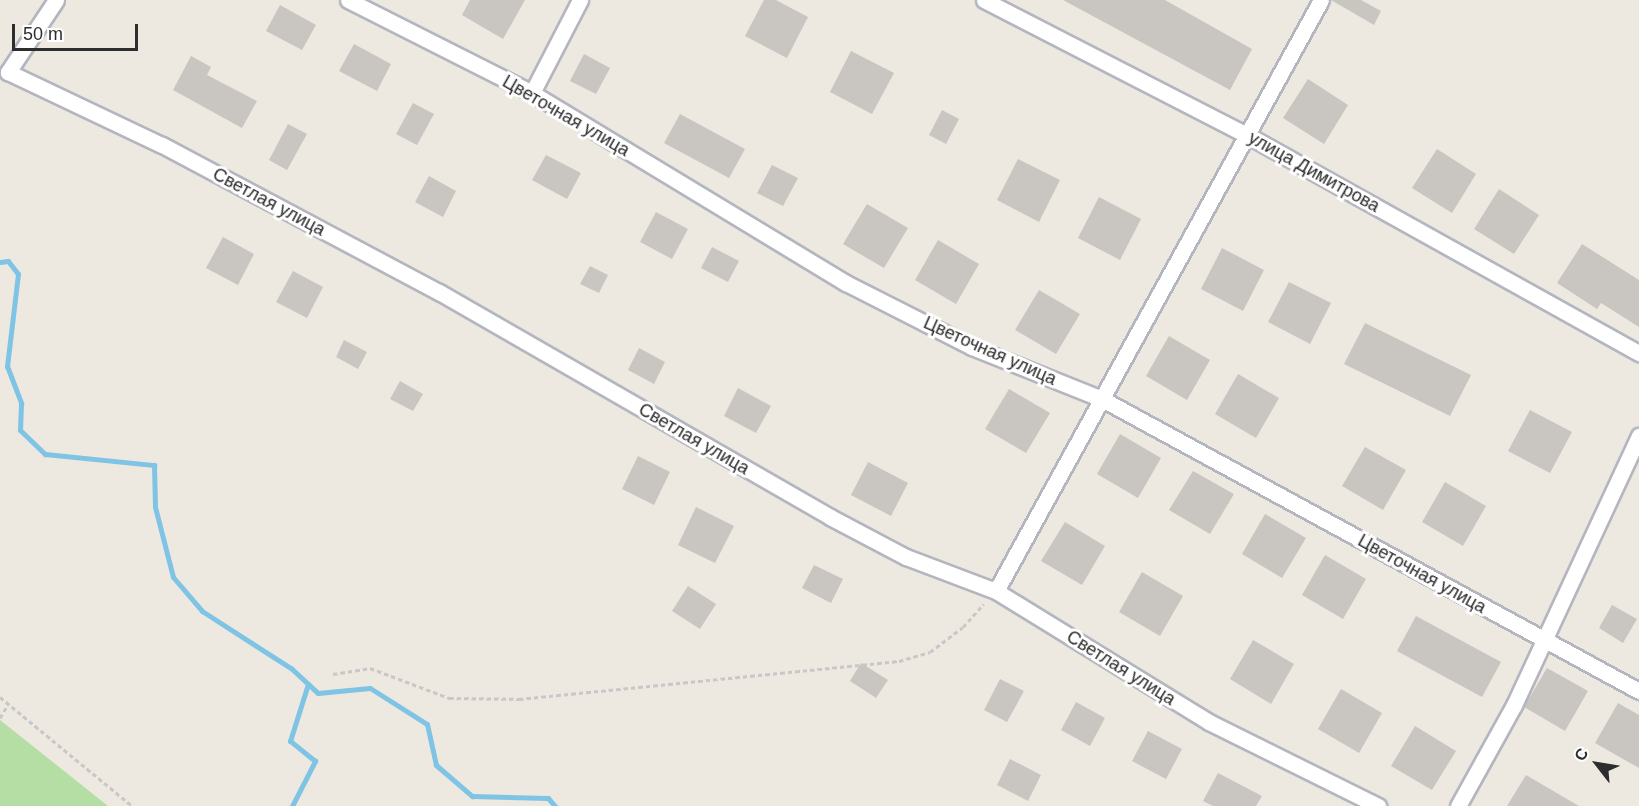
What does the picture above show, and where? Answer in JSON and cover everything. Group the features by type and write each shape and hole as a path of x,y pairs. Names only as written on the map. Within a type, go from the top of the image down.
{"street":[{"name":"Светлая улица","path":"56,0 8,72 162,145 439,292 906,557 996,591 1209,722 1378,806"},
{"name":"Цветочная улица","path":"348,0 532,93 846,283 972,347 1102,399 1639,691"},
{"path":"532,93 580,0"},
{"name":"улица Димитрова","path":"984,0 1247,135 1639,353"},
{"path":"996,591 1321,0"},
{"path":"1458,806 1514,705 1542,639 1639,436"}],"path":[{"path":"333,674 370,668 449,698 519,699 899,661 930,652 963,627 996,591"},
{"path":"0,697 132,806"},
{"path":"0,717 8,704"}],"green space":[{"path":"0,720 108,806 0,806"}],"building":[{"path":"470,0 525,0 503,39 462,15"},
{"path":"764,0 776,0 808,17 787,58 745,36"},
{"path":"1063,0 1165,0 1252,49 1230,90"},
{"path":"1331,0 1361,0 1381,11 1374,25"},
{"path":"280,5 316,25 302,50 266,31"},
{"path":"354,44 391,64 377,91 339,71"},
{"path":"851,51 894,73 872,114 830,92"},
{"path":"584,54 610,68 596,94 570,81"},
{"path":"191,56 211,67 207,75 257,101 242,128 173,90"},
{"path":"1308,79 1348,105 1324,144 1283,118"},
{"path":"413,103 434,114 417,145 396,134"},
{"path":"942,110 959,119 946,144 929,135"},
{"path":"680,114 745,149 729,178 664,143"},
{"path":"288,124 307,134 287,170 269,160"},
{"path":"1437,149 1476,174 1452,213 1412,188"},
{"path":"546,155 581,173 567,199 532,180"},
{"path":"1018,159 1060,180 1039,222 997,200"},
{"path":"772,165 798,178 783,206 757,193"},
{"path":"429,176 456,191 443,217 415,202"},
{"path":"1499,189 1539,215 1514,254 1474,229"},
{"path":"1099,197 1141,219 1120,260 1078,238"},
{"path":"867,204 908,228 884,268 843,244"},
{"path":"656,212 688,229 672,259 640,242"},
{"path":"223,237 254,254 238,285 206,268"},
{"path":"938,240 979,264 956,304 915,280"},
{"path":"1582,244 1639,280 1639,327 1601,303 1597,309 1557,283"},
{"path":"712,247 739,261 728,282 701,268"},
{"path":"1222,248 1264,270 1243,311 1201,289"},
{"path":"590,266 608,275 599,293 580,284"},
{"path":"293,271 323,287 307,318 276,302"},
{"path":"1289,282 1331,303 1310,344 1268,322"},
{"path":"1039,290 1080,314 1056,354 1015,330"},
{"path":"1365,323 1471,375 1450,416 1344,364"},
{"path":"1169,336 1210,360 1187,400 1146,376"},
{"path":"344,340 367,352 358,369 336,357"},
{"path":"639,348 665,362 654,384 628,370"},
{"path":"1238,374 1279,398 1256,438 1215,414"},
{"path":"400,381 423,394 413,411 390,399"},
{"path":"738,388 771,406 756,433 724,416"},
{"path":"1009,389 1050,413 1026,453 985,429"},
{"path":"1530,410 1572,432 1550,473 1508,451"},
{"path":"1120,434 1161,458 1138,498 1097,474"},
{"path":"1365,447 1406,470 1383,510 1342,486"},
{"path":"638,456 670,472 654,505 622,489"},
{"path":"868,462 908,483 891,516 851,495"},
{"path":"1193,471 1234,494 1210,534 1169,510"},
{"path":"1445,482 1486,506 1463,546 1422,522"},
{"path":"696,507 734,526 715,563 678,545"},
{"path":"1265,514 1306,538 1282,578 1242,554"},
{"path":"1065,522 1105,546 1082,585 1041,561"},
{"path":"1325,555 1366,579 1343,619 1302,595"},
{"path":"814,565 843,579 831,603 802,588"},
{"path":"1142,572 1183,596 1160,636 1119,612"},
{"path":"688,586 716,604 700,629 672,611"},
{"path":"1612,605 1637,619 1623,643 1599,628"},
{"path":"1416,616 1501,662 1482,697 1397,651"},
{"path":"1253,640 1294,664 1271,704 1230,679"},
{"path":"861,663 888,680 876,698 850,681"},
{"path":"1547,668 1588,691 1565,731 1524,707"},
{"path":"1000,679 1024,691 1007,722 984,710"},
{"path":"1341,689 1382,713 1359,753 1318,729"},
{"path":"1076,702 1105,718 1090,746 1061,730"},
{"path":"1618,703 1639,715 1639,768 1595,743"},
{"path":"1415,726 1456,751 1432,790 1391,766"},
{"path":"1148,731 1182,749 1166,779 1132,761"},
{"path":"1010,759 1041,775 1028,801 997,785"},
{"path":"1218,773 1262,796 1256,806 1213,806 1203,801"},
{"path":"1526,775 1579,806 1507,806"}],"waterway":[{"path":"0,262 8,261 18,274 7,366 21,403 20,430 45,454 154,465 155,507 173,577 202,611 292,669 318,693 370,688 427,724 436,765 472,796 548,798 555,806"},
{"path":"292,806 315,761 290,741 308,684"}]}
